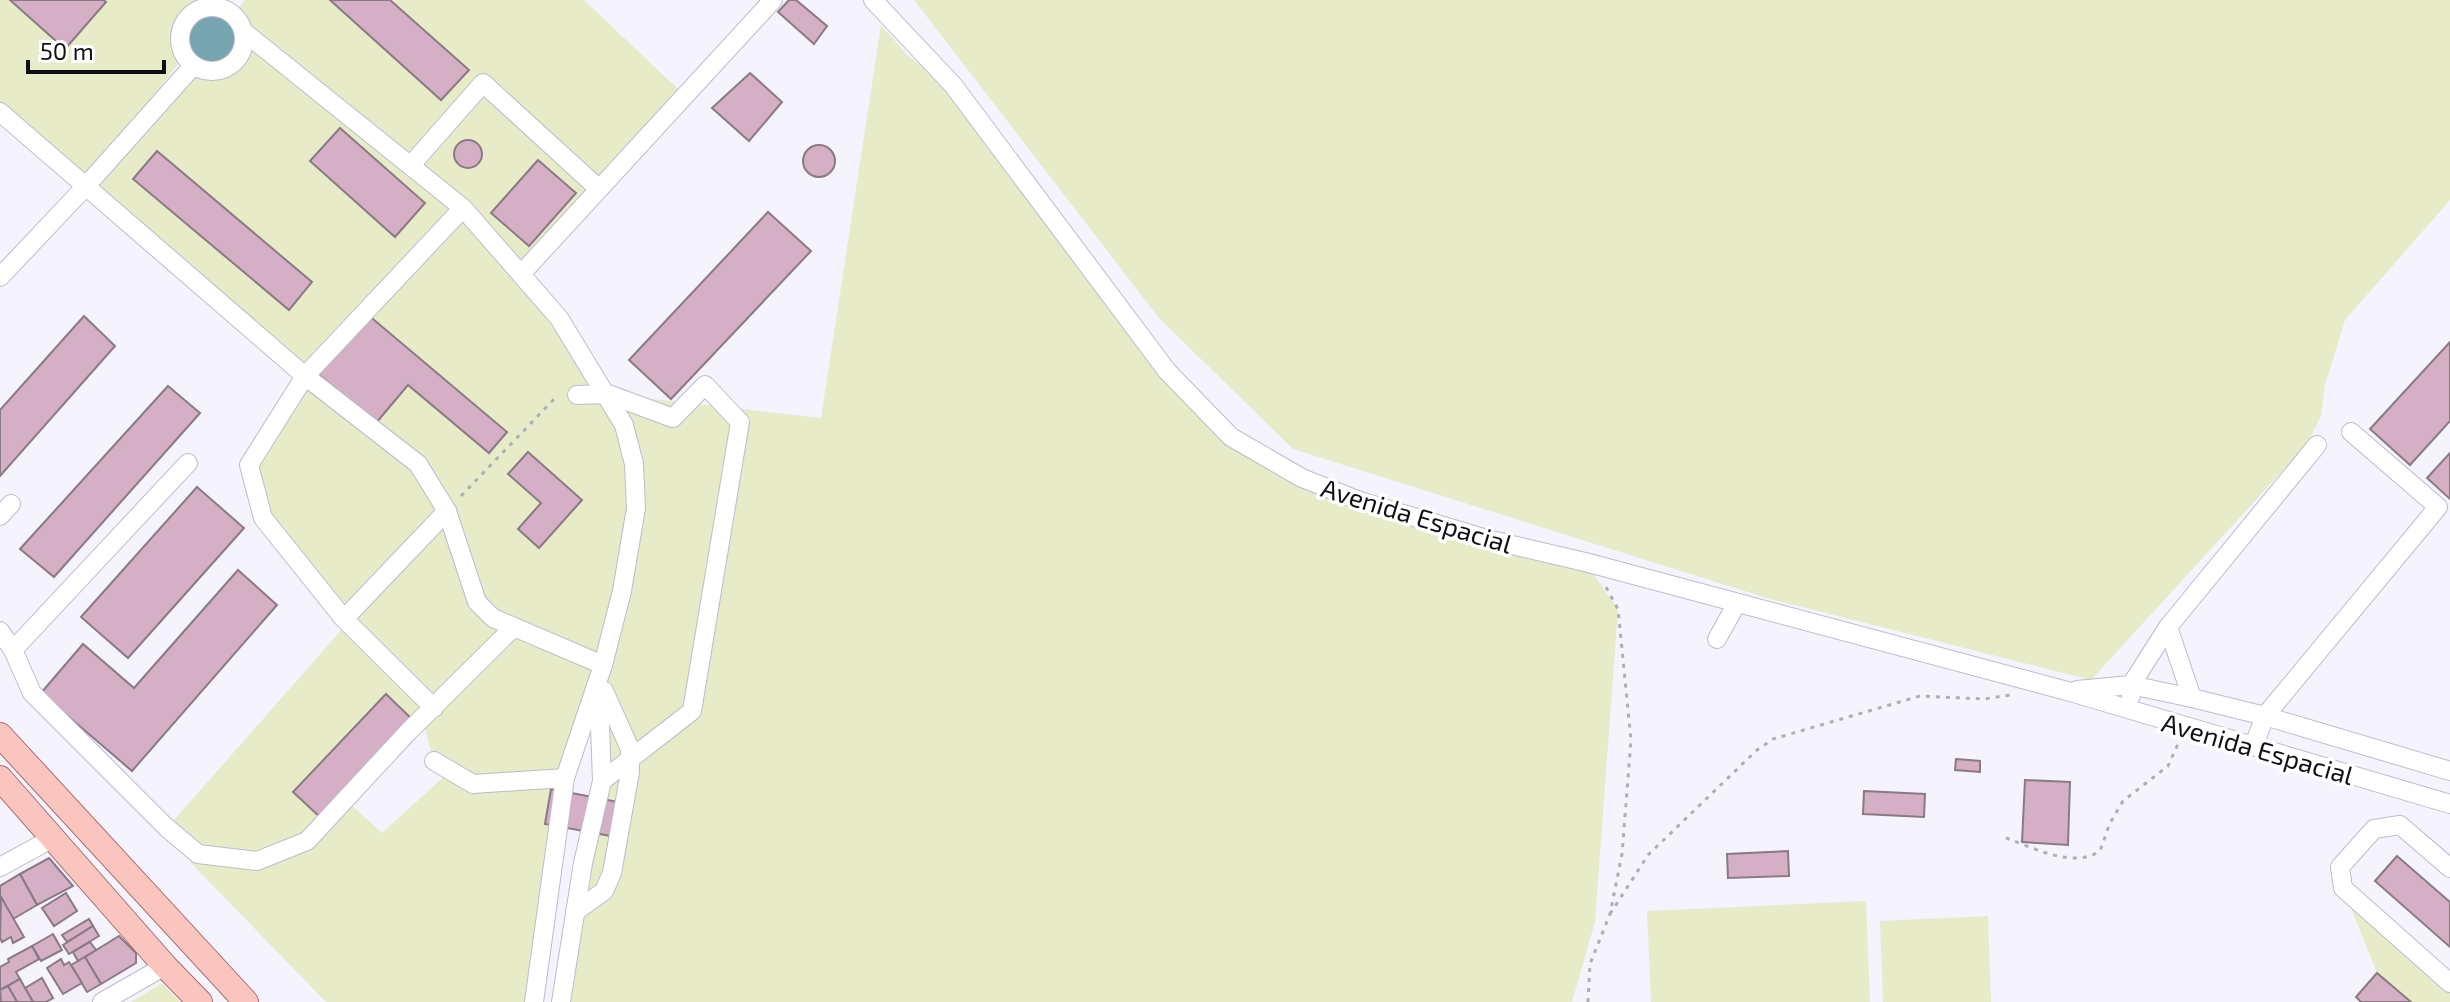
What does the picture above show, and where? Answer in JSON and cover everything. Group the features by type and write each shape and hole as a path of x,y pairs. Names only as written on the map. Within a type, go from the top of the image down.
{"main road":[{"path":"0,735 246,1002"},
{"path":"0,778 200,1002"}],"street":[{"path":"522,273 773,0"},
{"name":"Avenida Espacial","path":"873,0 953,85 1167,371 1231,437 1302,478 1360,501 1487,539 1585,562 2067,691 2450,804"},
{"path":"244,32 241,53 225,69 214,71 193,66 180,48 181,27 195,11 225,5 244,32 463,208 559,318 608,394 624,425 634,464 636,508 622,591 603,665 565,778 534,1002"},
{"path":"0,277 193,66"},
{"path":"411,165 483,83 599,189"},
{"path":"0,112 305,376 418,464 447,511 477,602 493,618 603,665"},
{"path":"434,708 344,619 263,518 249,465 305,376 463,208"},
{"path":"577,395 608,394 673,418 705,385 740,422 692,711 602,781"},
{"path":"2254,745 2265,716 2438,507 2351,432"},
{"path":"2131,711 2131,685 2168,627 2317,445"},
{"path":"13,650 188,463"},
{"path":"344,619 447,511"},
{"path":"1717,639 1737,603"},
{"path":"2168,627 2192,698"},
{"path":"0,631 13,650 32,693 167,828 198,854 257,861 307,841 408,732 513,628"},
{"path":"561,1002 583,863 602,781 600,726 603,665"},
{"name":"Avenida Espacial","path":"2067,691 2131,685 2265,716 2450,771"},
{"path":"575,912 604,891 612,873 624,818 630,749 603,688"},
{"path":"434,761 473,784 565,778"},
{"path":"2450,868 2400,825 2374,829 2340,867 2343,888 2450,983"},
{"path":"0,867 53,838"},
{"path":"554,858 583,863"},
{"path":"543,935 571,938"},
{"path":"102,1002 165,966"}],"path":[{"path":"447,511 588,363"},
{"path":"1585,562 1608,589 1618,609 1631,740 1622,854 1610,914 1590,964 1588,1002"},
{"path":"1610,914 1648,855 1757,750 1773,739 1920,696 2003,698 2035,684"},
{"path":"2006,838 2064,858 2088,859 2100,851 2110,823 2123,801 2168,766 2186,726"}],"green space":[{"path":"0,0 229,0 86,181 0,109"},
{"path":"245,0 584,0 682,93 522,270 464,207 234,13"},
{"path":"914,0 2450,0 2450,200 2345,320 2325,385 2321,416 2307,444 2091,680 1770,599 1293,449 1159,318"},
{"path":"231,17 462,209 608,394 821,418 881,25 909,57 953,85 1167,371 1231,437 1302,478 1585,562 1618,609 1595,922 1572,1002 563,1002 602,781 603,669 565,778 532,1002 326,1002 190,862 248,861 198,854 167,828 425,535 344,619 263,518 249,465 305,371 92,188","holes":["423,722 434,761 450,771 382,833 349,803"]},
{"path":"2343,888 2450,983 2450,1002 2411,1002 2377,973"},
{"path":"1866,901 1870,1002 1651,1002 1647,911"},
{"path":"1988,916 1991,1002 1883,1002 1880,921"},
{"path":"162,983 180,1002 131,1002"}],"water":[{"path":"212,15 229,22 236,39 229,56 212,63 195,56 188,39 195,22"}],"building":[{"path":"10,0 104,0 106,2 65,49"},
{"path":"330,0 390,0 469,70 441,100"},
{"path":"789,0 796,0 827,26 814,44 778,12"},
{"path":"750,73 782,102 749,141 712,108"},
{"path":"340,128 425,203 395,237 310,161"},
{"path":"468,140 478,144 482,154 478,164 468,168 458,164 454,154 458,144"},
{"path":"819,145 830,150 835,161 830,172 819,177 808,172 803,161 808,150"},
{"path":"157,151 312,282 289,310 133,179"},
{"path":"538,160 576,193 529,246 491,213"},
{"path":"768,212 811,251 671,399 629,360"},
{"path":"367,314 507,432 489,453 408,385 376,423 317,373"},
{"path":"84,316 115,346 0,476 0,410"},
{"path":"2450,342 2450,421 2410,465 2370,429"},
{"path":"168,386 200,413 54,577 20,549"},
{"path":"528,452 582,500 539,548 518,529 541,503 508,474"},
{"path":"2450,453 2450,499 2427,478"},
{"path":"197,487 244,528 128,658 81,617"},
{"path":"238,570 277,605 132,771 41,693 83,644 134,688"},
{"path":"386,694 414,721 321,818 293,792"},
{"path":"1956,759 1980,761 1980,772 1955,770"},
{"path":"2025,780 2070,782 2068,845 2022,842"},
{"path":"551,789 618,802 611,836 545,824"},
{"path":"1864,791 1925,794 1924,817 1863,814"},
{"path":"1788,851 1789,876 1728,878 1727,854"},
{"path":"2397,856 2450,902 2450,947 2375,881"},
{"path":"49,858 73,886 37,905 20,874"},
{"path":"20,874 37,905 13,919 0,896 0,886"},
{"path":"66,893 77,911 54,926 42,908"},
{"path":"1,897 24,937 13,943 11,937 2,942 0,938"},
{"path":"89,919 93,926 67,942 62,935"},
{"path":"93,926 99,936 69,954 63,945"},
{"path":"53,934 62,950 41,961 32,946"},
{"path":"119,936 136,953 136,963 101,984 85,957"},
{"path":"90,942 96,950 78,961 73,952"},
{"path":"32,946 39,959 16,972 20,979 0,990 0,967"},
{"path":"85,957 101,984 87,992 71,965"},
{"path":"61,959 64,965 69,962 82,983 63,994 47,968"},
{"path":"2377,973 2411,1002 2361,1002 2356,997"},
{"path":"42,978 53,998 46,1002 33,1002 25,988"},
{"path":"20,979 33,1002 17,1002 8,986"},
{"path":"8,986 17,1002 1,1002 0,990"}]}
